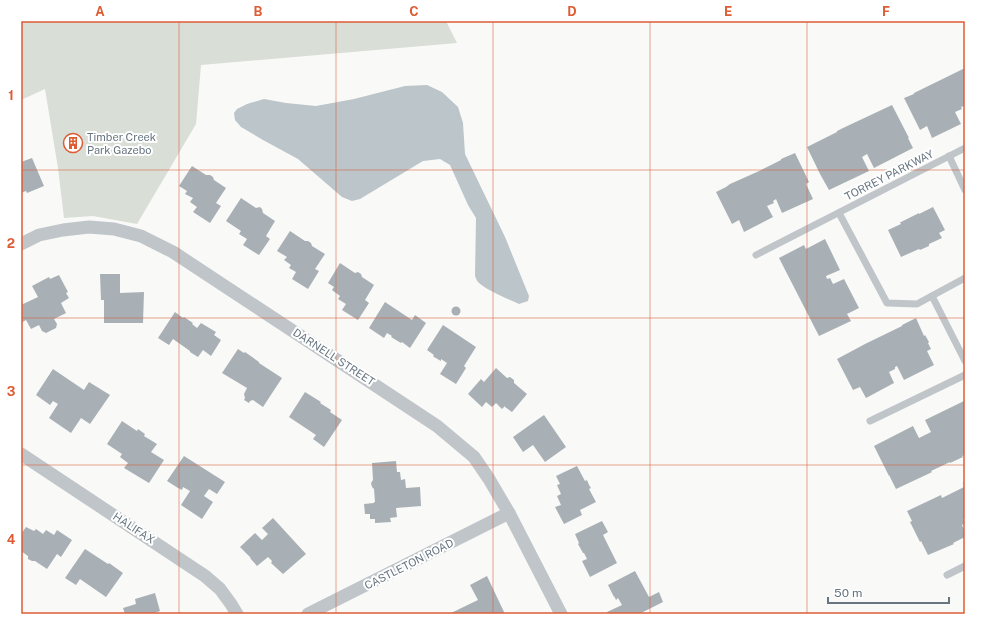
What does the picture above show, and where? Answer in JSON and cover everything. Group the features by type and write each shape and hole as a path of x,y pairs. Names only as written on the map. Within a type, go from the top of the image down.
{"street":[{"name":"DARNELL STREET","path":"21,244 39,235 89,227 114,229 141,236 173,252 437,426 474,457 489,479 509,513 561,614"},
{"name":"HALIFAX","path":"21,454 206,576 220,589 236,614"},
{"name":"CASTLETON ROAD","path":"308,614 509,513"}],"lane":[{"name":"TORREY PARKWAY","path":"756,255 965,148"},
{"name":"TORREY PARKWAY","path":"949,156 965,190"},
{"name":"TORREY PARKWAY","path":"839,213 887,303 917,304 964,281"},
{"path":"932,296 965,361"},
{"path":"870,421 965,375"},
{"path":"947,575 965,566"}],"shaded area":[{"path":"21,21 446,21 457,43 201,65 196,124 137,224 93,216 64,218 58,168 45,89 21,100"},
{"path":"427,85 442,92 458,107 463,123 465,154 505,237 529,296 528,301 519,304 491,291 477,281 475,276 476,218 468,205 450,165 440,159 423,161 360,199 352,201 342,197 298,159 241,127 235,120 234,113 237,109 247,104 264,99 316,106 354,99 405,86"}],"building":[{"path":"965,68 965,108 964,106 961,107 962,109 955,112 961,124 932,138 927,126 920,130 904,98"},
{"path":"892,105 913,148 874,168 867,154 862,157 869,171 829,190 807,147"},
{"name":"Timber Creek Park Gazebo","path":"74,135 80,140 79,148 72,151 66,146 67,138"},
{"path":"795,153 809,182 806,184 813,199 782,213 776,199 773,201 774,203 767,206 773,217 744,232 739,220 732,224 716,192"},
{"path":"32,158 44,186 27,193 26,191 21,193 21,162"},
{"path":"192,166 206,175 210,175 214,180 226,188 216,203 221,206 210,223 193,212 197,207 190,202 193,198 185,194 187,191 179,186"},
{"path":"241,198 256,208 260,207 263,213 275,221 266,236 270,239 259,255 243,245 247,239 239,234 241,231 226,221"},
{"path":"933,207 945,230 939,233 942,238 929,244 929,246 901,257 888,230 901,224 900,222"},
{"path":"290,231 305,241 308,241 312,246 325,254 315,269 319,271 308,289 292,279 296,272 289,268 291,265 284,260 287,257 277,251"},
{"path":"825,239 840,270 826,276 827,279 830,278 833,284 844,279 859,308 847,314 851,321 819,336 779,258 804,245 806,249"},
{"path":"340,263 355,273 358,272 362,277 374,285 365,300 369,303 358,320 342,310 346,304 338,299 340,296 332,290 334,287 328,283"},
{"path":"100,274 120,274 120,293 144,292 143,323 104,323 104,300 101,300"},
{"path":"59,275 68,292 66,293 69,298 61,303 66,313 54,319 57,324 56,328 46,333 42,331 39,325 31,329 26,320 21,323 21,305 38,297 32,286 49,277 50,279"},
{"path":"385,302 412,320 415,315 426,323 410,348 387,333 384,338 369,328"},
{"path":"456,306 461,311 456,316 451,311"},
{"path":"175,312 193,323 192,324 197,328 201,323 216,332 214,335 221,340 211,356 203,350 198,357 173,339 169,345 158,338"},
{"path":"916,318 924,336 925,335 929,342 928,343 931,349 927,351 934,365 904,380 897,366 889,372 894,383 866,398 860,387 853,390 837,359"},
{"path":"443,325 476,347 464,366 466,368 456,384 440,374 447,363 434,357 434,355 427,350"},
{"path":"238,349 244,353 245,352 282,378 263,407 253,400 249,403 244,400 244,394 247,388 222,373"},
{"path":"496,368 507,378 510,377 514,380 514,383 527,394 512,412 505,406 502,409 496,403 492,407 486,402 482,407 468,394 481,379 484,382"},
{"path":"53,369 84,390 89,382 110,395 90,424 81,418 71,433 49,418 58,404 53,401 50,405 36,395"},
{"path":"305,392 321,402 320,403 331,410 330,412 342,420 324,447 313,439 316,435 289,417"},
{"path":"964,401 965,455 896,489 874,446 913,426 919,438 931,432 925,420"},
{"path":"544,415 566,447 545,462 533,445 523,452 513,437"},
{"path":"122,421 137,431 138,429 145,434 144,436 157,444 151,452 164,460 149,483 124,468 128,463 120,457 122,454 107,444"},
{"path":"184,456 225,482 217,494 209,489 204,496 213,502 202,519 181,505 190,491 183,487 182,490 167,481"},
{"path":"396,461 397,472 400,472 401,480 405,479 406,488 420,487 421,506 396,508 397,517 390,518 391,522 375,523 375,519 370,519 370,514 365,514 364,504 375,502 374,489 371,483 373,480 372,463"},
{"path":"577,466 585,481 587,480 591,488 589,489 596,502 580,510 582,515 564,524 555,507 561,505 557,496 561,494 557,485 560,484 556,476"},
{"path":"965,482 965,519 963,519 965,523 962,525 965,532 965,537 953,543 954,544 928,555 910,522 912,521 907,511 941,495 942,498 964,487 963,483"},
{"path":"273,518 306,554 283,574 271,563 272,561 268,557 257,566 240,547 255,533 262,540 268,534 262,528"},
{"path":"602,521 608,532 603,535 617,563 590,577 582,561 587,559 578,544 579,543 575,534"},
{"path":"26,527 34,531 36,529 43,534 46,530 54,535 57,530 72,540 61,557 57,554 47,569 35,561 28,559 28,556 21,551 21,534"},
{"path":"85,549 123,573 106,597 80,579 76,585 65,578"},
{"path":"635,571 649,597 659,592 663,602 639,614 608,614 607,612 622,605 618,598 616,600 608,585"},
{"path":"487,576 505,614 451,614 478,600 470,585"},
{"path":"155,593 160,611 152,614 125,614 123,608 136,604 135,599"}],"place":[{"name":"Timber Creek Park Gazebo","path":"73,143"}]}
